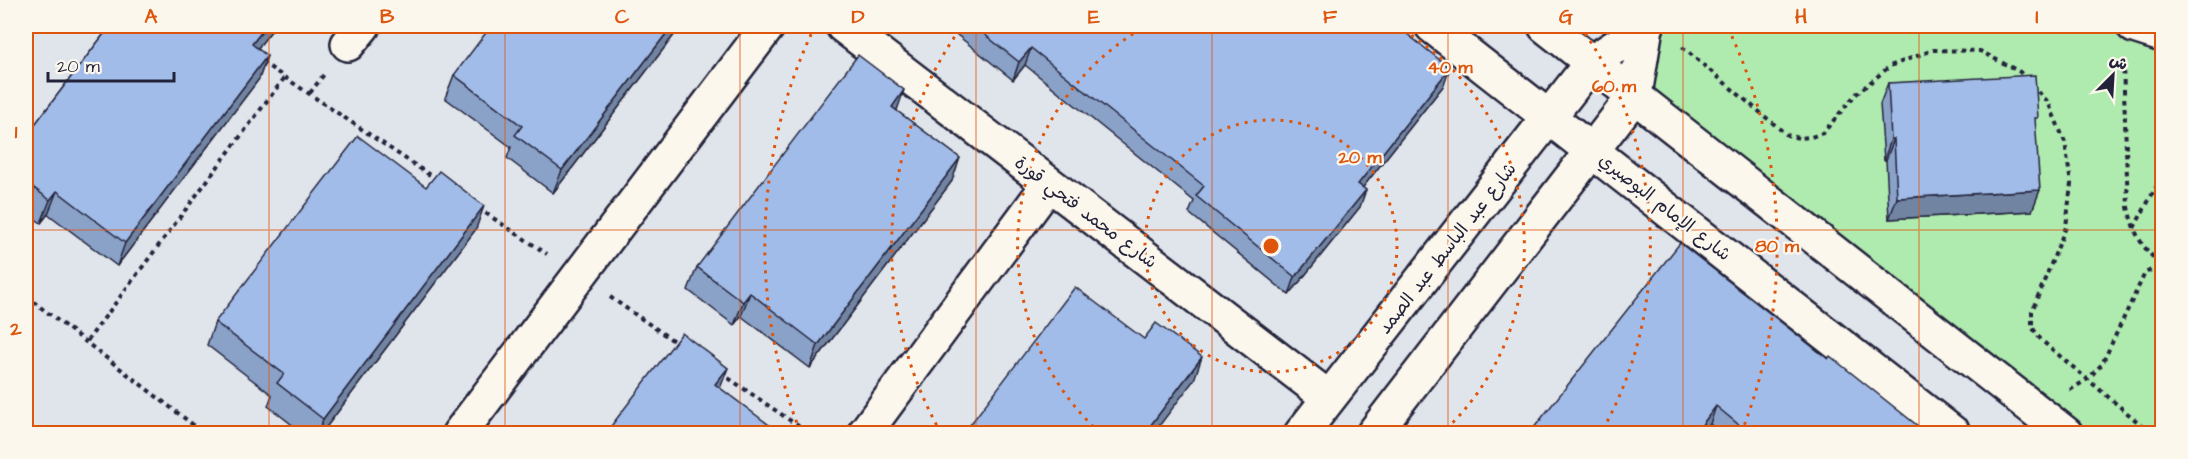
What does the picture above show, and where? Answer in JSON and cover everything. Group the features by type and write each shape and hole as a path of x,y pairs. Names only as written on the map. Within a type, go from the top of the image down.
{"street":[{"path":"459,434 768,26"},
{"name":"شارع محمد فتحي قورة","path":"843,26 1329,398"},
{"name":"شارع الإمام البوصيري","path":"1432,26 1954,434"},
{"path":"1545,26 2066,434"},
{"path":"2134,26 2163,35"},
{"path":"1378,432 1635,95 1656,31"},
{"name":"شارع عبد الباسط عبد الصمد","path":"1301,434 1592,62 1656,31"},
{"path":"864,434 1049,184"}],"path":[{"path":"1656,31 1787,135 1799,138 1823,133 1855,94 1890,66 1933,50 1980,51 2020,72 2048,102 2065,142 2070,184 2066,227 2032,311 2032,327 2042,340 2152,434"},
{"path":"255,58 444,184"},
{"path":"2025,401 2048,398 2069,391 2088,379 2103,364 2145,273 2162,266 2145,250 2133,229 2128,207 2122,60"},
{"path":"87,341 285,77"},
{"path":"2133,229 2163,176"},
{"path":"473,204 684,348"},
{"path":"26,296 205,434"},
{"path":"713,368 810,434"}],"green space":[{"path":"1647,26 2162,26 2162,433 2066,433 1635,95"}],"building":[{"path":"110,26 266,26 252,44 267,56 125,243 57,191 50,200 26,182 26,136"},
{"path":"491,26 672,26 562,170 515,135 522,126 454,75"},
{"path":"974,26 1397,26 1450,68 1358,184 1366,190 1295,277 1196,196 1204,186 1031,48 1019,62"},
{"path":"858,55 904,90 892,107 960,158 818,345 750,293 743,302 697,267"},
{"path":"2035,75 2038,118 2035,118 2040,190 1897,198 1888,83"},
{"path":"358,136 426,187 439,171 484,206 323,419 277,383 284,374 215,322"},
{"path":"1680,243 1828,359 1830,356 1928,434 1750,434 1716,406 1695,434 1529,434"},
{"path":"1075,287 1144,339 1156,323 1202,357 1144,434 963,434"},
{"path":"682,333 728,368 715,384 781,434 605,434"}]}
